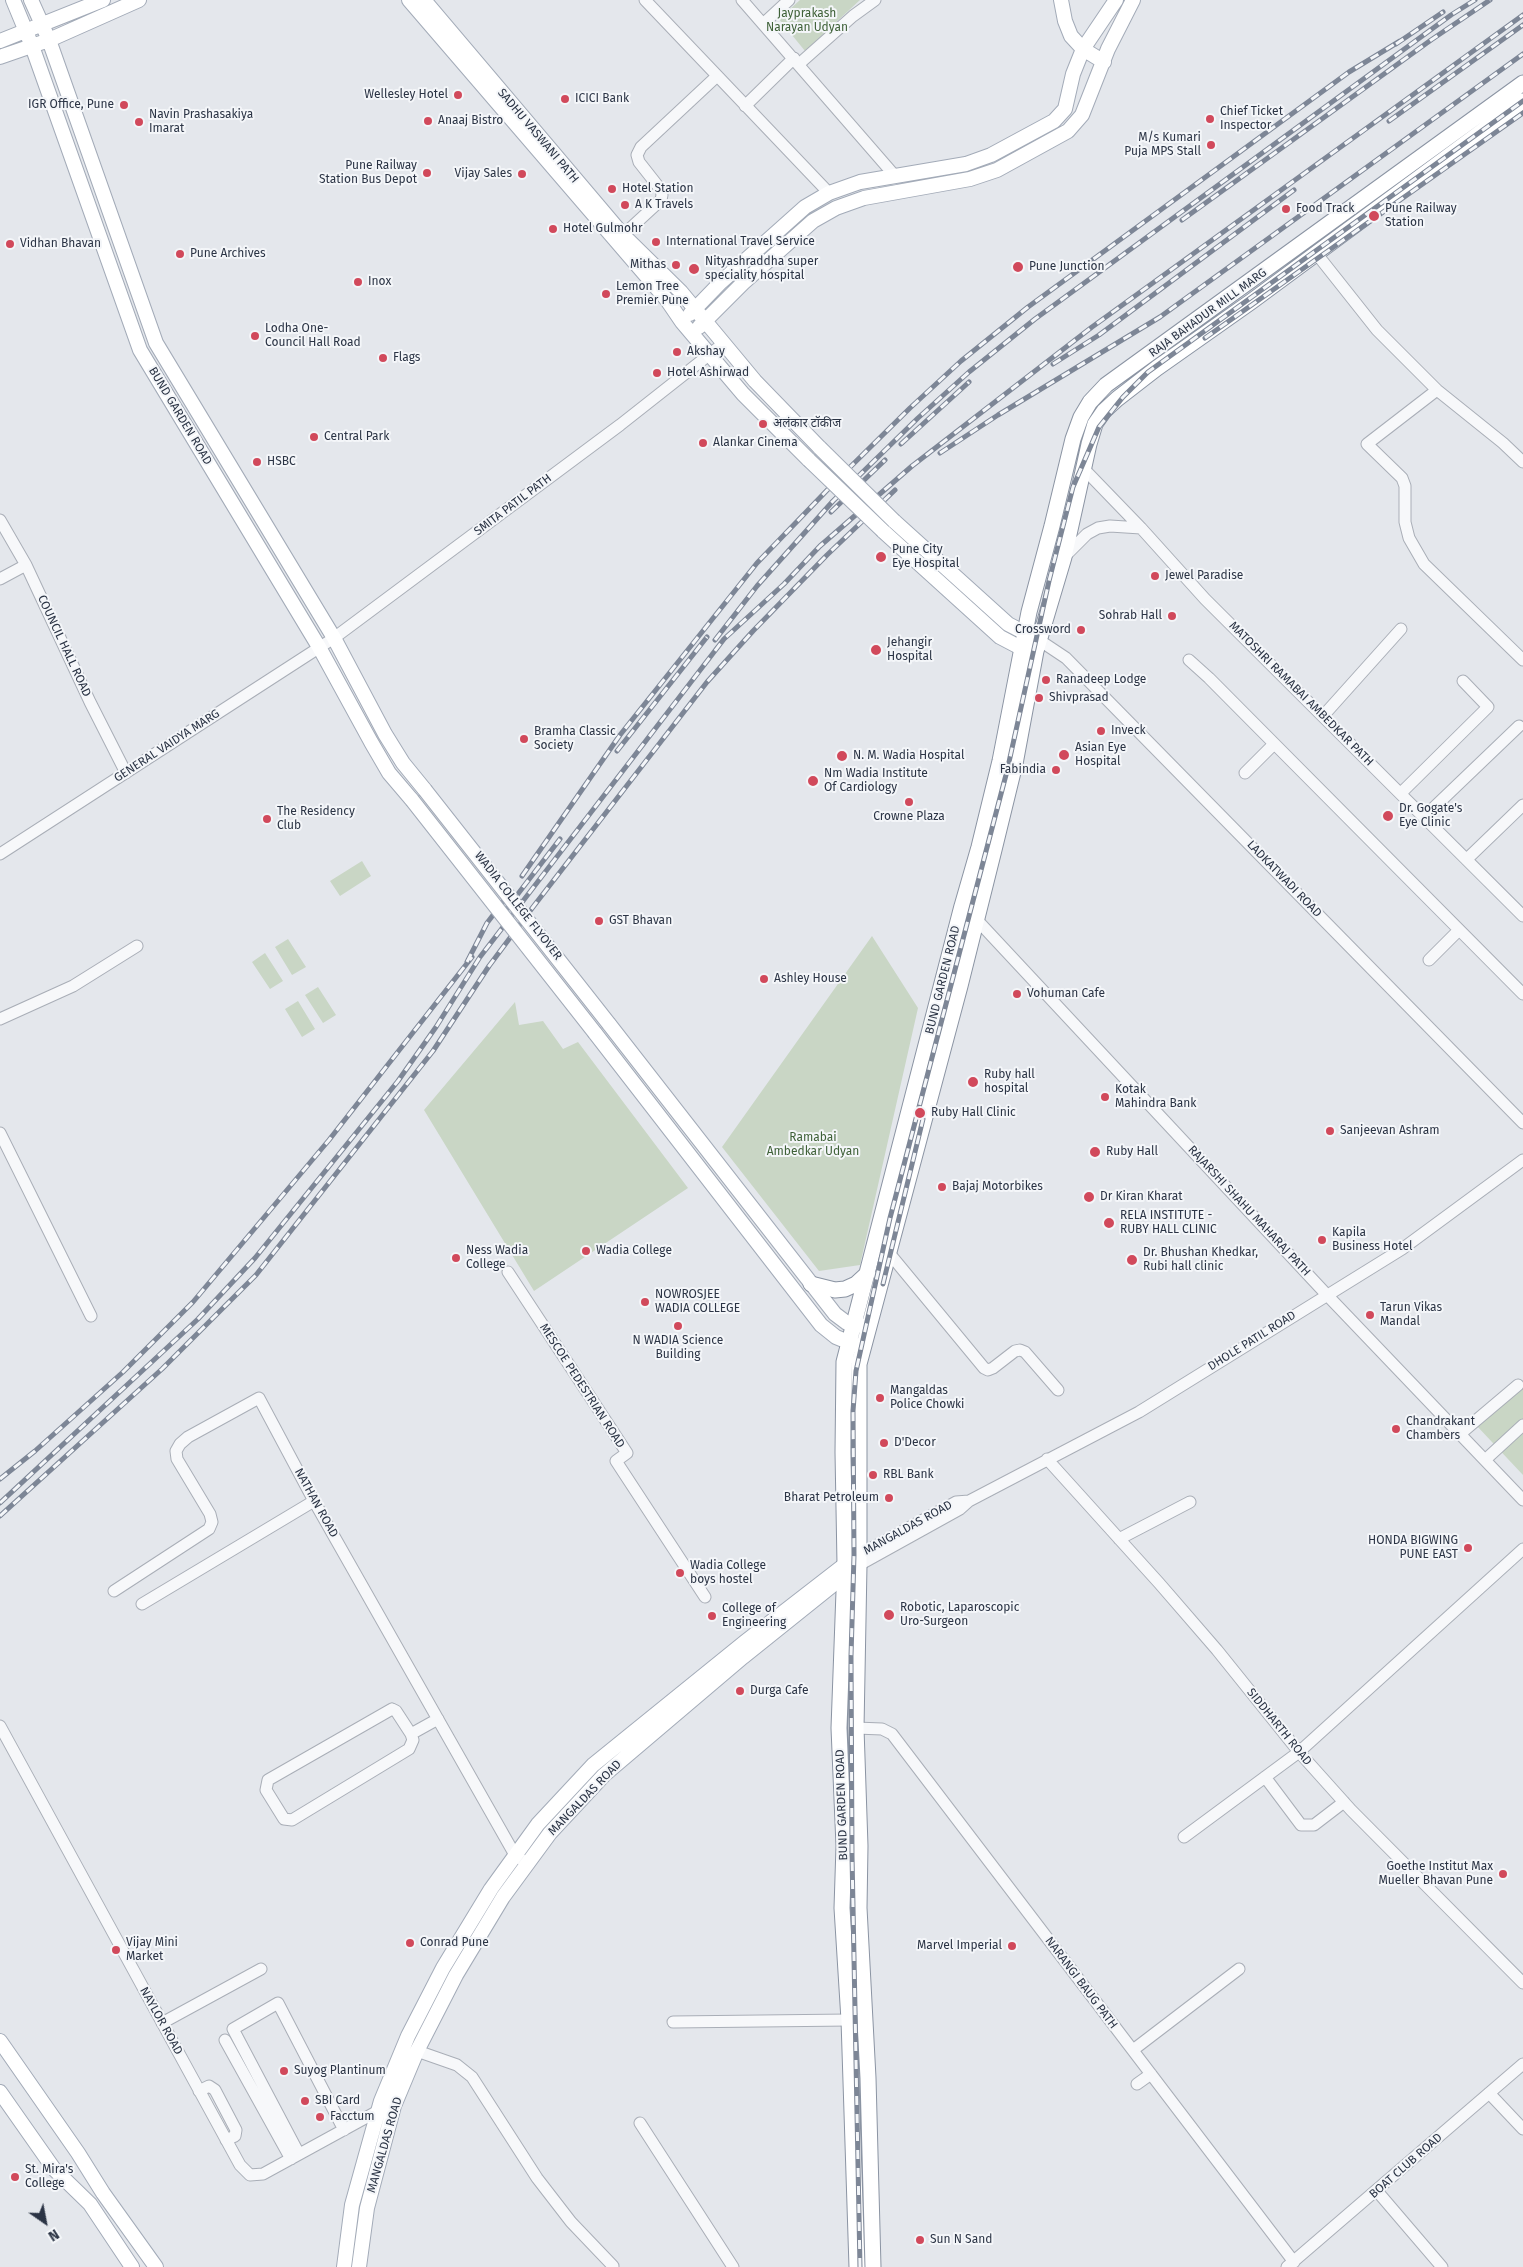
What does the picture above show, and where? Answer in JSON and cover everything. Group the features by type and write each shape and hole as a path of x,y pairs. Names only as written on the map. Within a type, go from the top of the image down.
{"highway":[{"name":"RAJA BAHADUR MILL MARG","path":"1023,641 1073,439 1081,417 1090,402 1106,385 1523,83"},
{"name":"RAJA BAHADUR MILL MARG","path":"1038,646 1064,557 1093,431 1104,411 1156,368 1523,102"},
{"name":"BUND GARDEN ROAD","path":"857,2267 849,2020 842,1908 844,1846 839,1728 852,1565 858,1406 859,1364 854,1325 962,906 979,847 1000,761 1023,641"},
{"name":"BUND GARDEN ROAD","path":"856,1346 869,1327 976,920 1015,764 1038,646"},
{"path":"811,1284 835,1290 845,1289 856,1284 868,1273"},
{"name":"BUND GARDEN ROAD","path":"852,1565 860,1846 858,1908 868,2078 873,2267"}],"main road":[{"name":"BUND GARDEN ROAD","path":"13,0 32,46 140,350 319,647 389,772 412,800"},
{"name":"BUND GARDEN ROAD","path":"32,0 49,40 156,343 334,638 385,734 403,763 425,790"},
{"path":"0,41 42,26 103,0"},
{"path":"0,57 49,40 139,0"},
{"path":"409,0 667,300 682,322 743,394 883,531 1000,637 1038,646"},
{"name":"SADHU VASWANI PATH","path":"424,0 623,235 695,309 755,381 894,521 1008,624 1023,641"},
{"path":"1061,0 1065,21 1071,36 1082,49 1104,62"},
{"path":"682,322 721,282 805,207 829,193 860,182 966,164 991,155 1054,120 1065,109 1073,74 1082,49 1116,0"},
{"path":"692,334 743,283 806,226 836,208 864,198 970,180 997,170 1068,131 1082,115 1108,49 1134,0"},
{"name":"WADIA COLLEGE FLYOVER","path":"425,790 811,1284"},
{"name":"WADIA COLLEGE FLYOVER","path":"412,800 821,1325 836,1338 856,1346"},
{"path":"811,1284 835,1314 846,1323 869,1327"},
{"name":"MANGALDAS ROAD","path":"344,2267 352,2205 378,2111 408,2036 443,1968 491,1889 515,1855 538,1824 593,1765 729,1654 852,1565"},
{"name":"MANGALDAS ROAD","path":"359,2267 367,2208 392,2115 417,2051 456,1975 504,1897 550,1833 604,1775 852,1565"},
{"path":"0,2041 78,2153 103,2193 156,2267"},
{"path":"0,2092 54,2169 90,2204 132,2267"}],"street":[{"path":"645,0 716,77 829,193"},
{"path":"742,0 896,176"},
{"path":"763,24 789,0"},
{"path":"745,106 797,61 875,0"},
{"path":"623,235 661,200 662,196 661,190 639,162 637,154 641,147 716,77"},
{"path":"1316,253 1378,330 1437,390 1503,443 1523,462"},
{"name":"SMITA PATIL PATH","path":"334,638 691,370 724,343"},
{"path":"1437,390 1366,444 1402,478 1405,486 1408,538 1424,564 1523,660"},
{"name":"MATOSHRI RAMABAI AMBEDKAR PATH","path":"1083,468 1142,528 1205,599 1401,792 1523,916"},
{"name":"COUNCIL HALL ROAD","path":"0,520 26,565 90,702 126,773"},
{"path":"1064,557 1087,534 1098,528 1110,526 1142,528"},
{"path":"0,579 26,565"},
{"path":"1323,716 1401,629"},
{"name":"GENERAL VAIDYA MARG","path":"0,854 334,638"},
{"name":"LADKATWADI ROAD","path":"1038,646 1066,658 1523,1123"},
{"path":"1189,660 1523,994"},
{"path":"1401,792 1488,707 1463,681"},
{"path":"1425,816 1519,726"},
{"path":"1245,773 1274,744"},
{"path":"1467,859 1523,804"},
{"name":"RAJARSHI SHAHU MAHARAJ PATH","path":"976,920 1327,1295 1522,1498"},
{"path":"1429,960 1459,930"},
{"path":"0,1019 73,986 137,946"},
{"path":"0,1133 91,1316"},
{"name":"DHOLE PATIL ROAD","path":"969,1501 1139,1412 1402,1248 1523,1160"},
{"path":"874,1249 889,1253 984,1368 988,1370 993,1368 1015,1351 1020,1350 1025,1352 1058,1390"},
{"name":"MESCOE PEDESTRIAN ROAD","path":"508,1272 627,1453 616,1461 705,1596"},
{"path":"1460,1434 1518,1385"},
{"name":"NATHAN ROAD","path":"114,1591 209,1529 212,1522 210,1514 177,1459 176,1452 180,1444 188,1437 259,1398 314,1501 515,1855 528,1864"},
{"path":"1485,1460 1523,1425"},
{"name":"SIDDHARTH ROAD","path":"1047,1459 1211,1643 1299,1752 1344,1802 1523,1983"},
{"path":"142,1604 314,1501"},
{"name":"MANGALDAS ROAD","path":"852,1565 956,1502 969,1501"},
{"path":"1119,1539 1190,1502"},
{"path":"1184,1837 1299,1752 1523,1549"},
{"path":"392,1709 396,1711 411,1734 412,1746 405,1752 292,1820 284,1819 266,1790 268,1780 392,1709"},
{"path":"411,1734 438,1719"},
{"name":"NAYLOR ROAD","path":"0,1726 226,2140 240,2164 250,2175 263,2174 378,2111"},
{"name":"NARANGI BAUG PATH","path":"856,1728 882,1728 892,1734 1133,2050 1291,2264"},
{"path":"1265,1777 1301,1825 1314,1825 1344,1802"},
{"path":"162,2023 261,1969"},
{"path":"1133,2050 1240,1969"},
{"path":"295,2157 233,2029 278,2004 344,2130"},
{"path":"673,2022 849,2020"},
{"path":"225,2040 295,2157"},
{"path":"417,2051 457,2066 472,2077 537,2178 570,2222 613,2266"},
{"name":"BOAT CLUB ROAD","path":"1291,2264 1523,2064"},
{"path":"1137,2084 1151,2074"},
{"path":"1489,2093 1523,2129"},
{"path":"378,2111 392,2115"},
{"path":"640,2123 733,2267"},
{"path":"1377,2191 1442,2267"}],"green space":[{"name":"Jayprakash Narayan Udyan","path":"800,0 860,0 805,51 779,19"},
{"path":"362,861 371,876 340,896 330,881"},
{"name":"Ramabai Ambedkar Udyan","path":"872,936 918,1008 860,1265 819,1271 722,1147"},
{"path":"288,939 306,967 292,975 275,947"},
{"path":"265,953 283,981 270,989 252,962"},
{"path":"318,987 336,1015 323,1023 305,995"},
{"path":"298,1001 315,1029 302,1037 285,1009"},
{"path":"515,1002 519,1025 543,1021 563,1049 578,1042 688,1188 534,1291 424,1110"},
{"path":"1523,1381 1523,1475 1476,1425"}],"railway":[{"path":"715,640 757,586 833,501 918,418 969,372 1035,319 1451,15 1475,0"},
{"path":"1182,220 1431,40 1490,0"},
{"path":"1396,44 1443,12"},
{"path":"0,1503 198,1319 255,1258 398,1081 436,1027 480,957 724,639 784,584 820,546 912,466 1092,327 1523,15"},
{"path":"1389,121 1523,25"},
{"path":"522,876 620,735 757,563 910,408 961,361 1028,307 1349,72 1400,41"},
{"path":"940,453 998,415 1160,317 1523,54"},
{"path":"860,2267 852,1855 851,1656 854,1555 853,1411 856,1371 890,1218 1007,771 1049,581 1073,487 1099,427 1123,397 1148,372 1523,101"},
{"path":"1205,338 1523,113"},
{"path":"1053,364 1099,335 1294,190"},
{"path":"901,444 969,382"},
{"path":"831,512 885,460"},
{"path":"0,1516 162,1369 256,1275 433,1051 489,966 707,682 753,631 827,555 895,490"},
{"path":"617,751 707,637"},
{"path":"501,916 560,839"},
{"path":"467,962 487,923 503,902"},
{"path":"0,1479 35,1451 123,1372 193,1302 329,1140 472,957"},
{"path":"883,1284 923,1119"}],"place":[{"name":"Wellesley Hotel","path":"458,95"},
{"name":"ICICI Bank","path":"565,99"},
{"name":"IGR Office, Pune","path":"124,105"},
{"name":"Chief Ticket Inspector","path":"1210,119"},
{"name":"Anaaj Bistro","path":"428,121"},
{"name":"Navin Prashasakiya Imarat","path":"139,122"},
{"name":"M/s Kumari Puja MPS Stall","path":"1211,145"},
{"name":"Pune Railway Station Bus Depot","path":"427,173"},
{"name":"Vijay Sales","path":"522,174"},
{"name":"Hotel Station","path":"612,189"},
{"name":"A K Travels","path":"625,205"},
{"name":"Food Track","path":"1286,209"},
{"name":"Pune Railway Station","path":"1374,216"},
{"name":"Hotel Gulmohr","path":"553,229"},
{"name":"International Travel Service","path":"656,242"},
{"name":"Vidhan Bhavan","path":"10,244"},
{"name":"Pune Archives","path":"180,254"},
{"name":"Mithas","path":"676,265"},
{"name":"Pune Junction","path":"1018,267"},
{"name":"Nityashraddha super speciality hospital","path":"694,269"},
{"name":"Inox","path":"358,282"},
{"name":"Lemon Tree Premier Pune","path":"606,294"},
{"name":"Lodha One- Council Hall Road","path":"255,336"},
{"name":"Akshay","path":"677,352"},
{"name":"Flags","path":"383,358"},
{"name":"Hotel Ashirwad","path":"657,373"},
{"name":"अलंकार टॉकीज","path":"763,424"},
{"name":"Central Park","path":"314,437"},
{"name":"Alankar Cinema","path":"703,443"},
{"name":"HSBC","path":"257,462"},
{"name":"Pune City Eye Hospital","path":"881,557"},
{"name":"Jewel Paradise","path":"1155,576"},
{"name":"Sohrab Hall","path":"1172,616"},
{"name":"Crossword","path":"1081,630"},
{"name":"Jehangir Hospital","path":"876,650"},
{"name":"Ranadeep Lodge","path":"1046,680"},
{"name":"Shivprasad","path":"1039,698"},
{"name":"Inveck","path":"1101,731"},
{"name":"Bramha Classic Society","path":"524,739"},
{"name":"Asian Eye Hospital","path":"1064,755"},
{"name":"N. M. Wadia Hospital","path":"842,756"},
{"name":"Fabindia","path":"1056,770"},
{"name":"Nm Wadia Institute Of Cardiology","path":"813,781"},
{"name":"Crowne Plaza","path":"909,802"},
{"name":"Dr. Gogate's Eye Clinic","path":"1388,816"},
{"name":"The Residency Club","path":"267,819"},
{"name":"GST Bhavan","path":"599,921"},
{"name":"Ashley House","path":"764,979"},
{"name":"Vohuman Cafe","path":"1017,994"},
{"name":"Ruby hall hospital","path":"973,1082"},
{"name":"Kotak Mahindra Bank","path":"1105,1097"},
{"name":"Ruby Hall Clinic","path":"920,1113"},
{"name":"Sanjeevan Ashram","path":"1330,1131"},
{"name":"Ruby Hall","path":"1095,1152"},
{"name":"Bajaj Motorbikes","path":"942,1187"},
{"name":"Dr Kiran Kharat","path":"1089,1197"},
{"name":"RELA INSTITUTE - RUBY HALL CLINIC","path":"1109,1223"},
{"name":"Kapila Business Hotel","path":"1322,1240"},
{"name":"Wadia College","path":"586,1251"},
{"name":"Ness Wadia College","path":"456,1258"},
{"name":"Dr. Bhushan Khedkar, Rubi hall clinic","path":"1132,1260"},
{"name":"NOWROSJEE WADIA COLLEGE","path":"645,1302"},
{"name":"Tarun Vikas Mandal","path":"1370,1315"},
{"name":"N WADIA Science Building","path":"678,1326"},
{"name":"Mangaldas Police Chowki","path":"880,1398"},
{"name":"Chandrakant Chambers","path":"1396,1429"},
{"name":"D'Decor","path":"884,1443"},
{"name":"RBL Bank","path":"873,1475"},
{"name":"Bharat Petroleum","path":"889,1498"},
{"name":"HONDA BIGWING PUNE EAST","path":"1468,1548"},
{"name":"Wadia College boys hostel","path":"680,1573"},
{"name":"Robotic, Laparoscopic Uro-Surgeon","path":"889,1615"},
{"name":"College of Engineering","path":"712,1616"},
{"name":"Durga Cafe","path":"740,1691"},
{"name":"Goethe Institut Max Mueller Bhavan Pune","path":"1503,1874"},
{"name":"Conrad Pune","path":"410,1943"},
{"name":"Marvel Imperial","path":"1012,1946"},
{"name":"Vijay Mini Market","path":"116,1950"},
{"name":"Suyog Plantinum","path":"284,2071"},
{"name":"SBI Card","path":"305,2101"},
{"name":"Facctum","path":"320,2117"},
{"name":"St. Mira's College","path":"15,2177"},
{"name":"Sun N Sand","path":"920,2240"}]}
